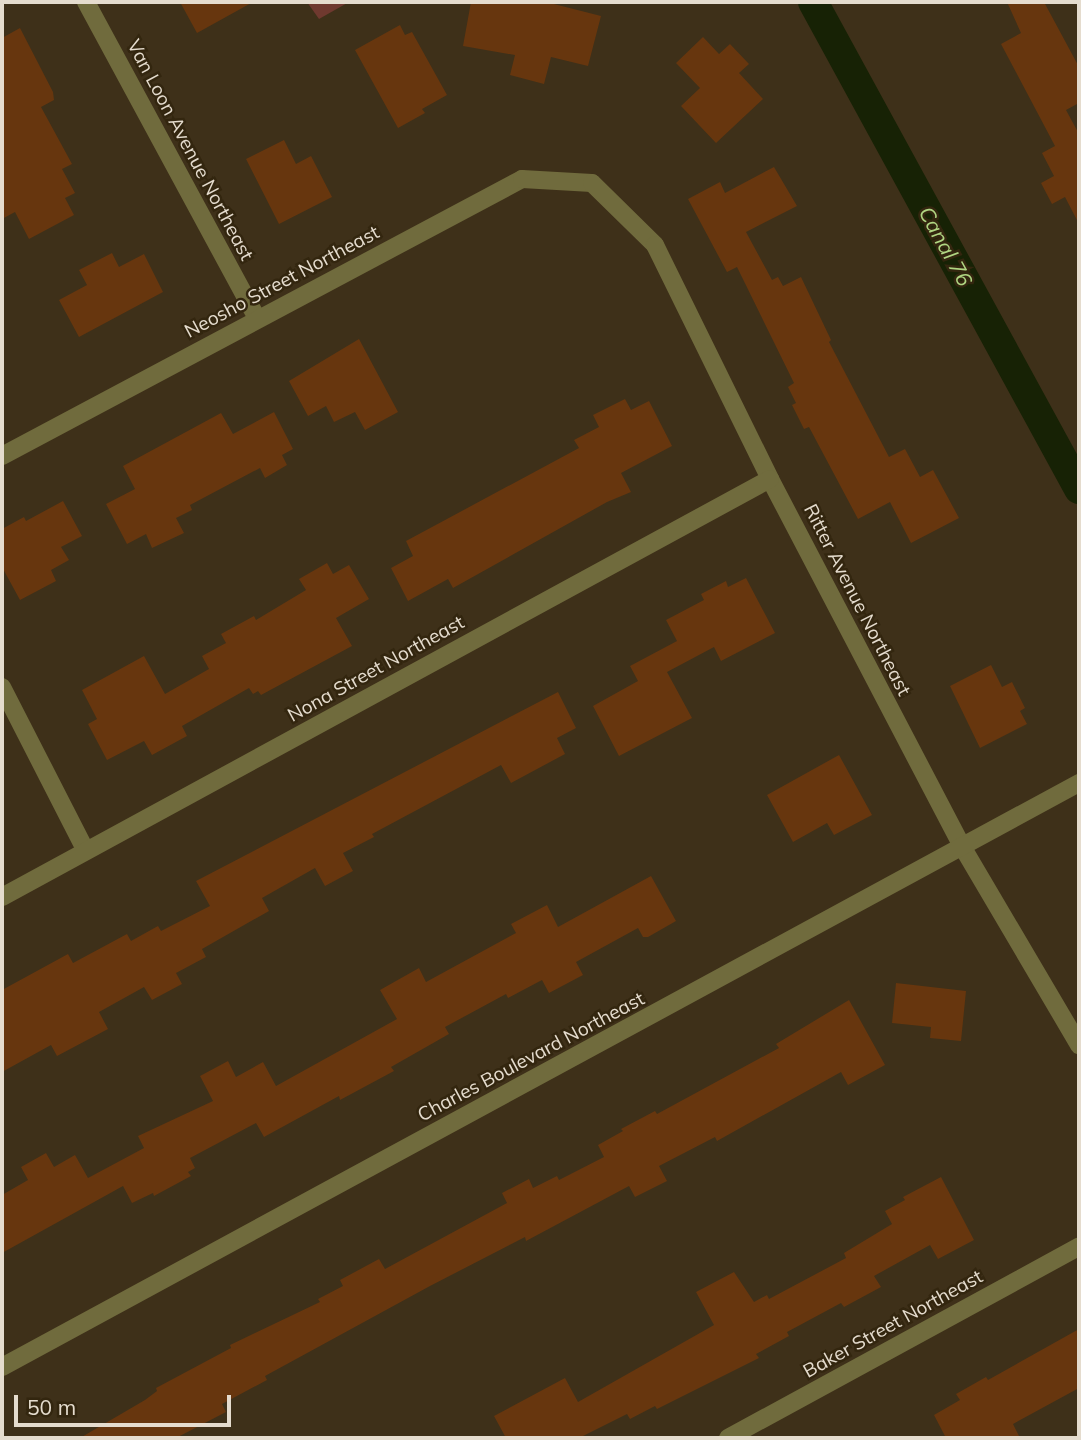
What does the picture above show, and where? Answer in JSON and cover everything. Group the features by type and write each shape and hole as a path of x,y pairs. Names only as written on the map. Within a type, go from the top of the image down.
{"street":[{"name":"Van Loon Avenue Northeast","path":"86,2 257,318"},
{"name":"Neosho Street Northeast","path":"2,456 522,179 592,183"},
{"name":"Ritter Avenue Northeast","path":"592,183 655,245 771,479 963,848 1079,1045"},
{"name":"Nona Street Northeast","path":"2,897 771,479"},
{"path":"2,687 86,850"},
{"name":"Charles Boulevard Northeast","path":"2,1367 1079,783"},
{"name":"Baker Street Northeast","path":"728,1438 1079,1247"}],"shaded area":[{"path":"307,2 349,2 319,19"}],"building":[{"path":"180,2 253,2 197,33"},
{"path":"471,2 546,2 601,16 588,66 551,57 544,84 510,75 515,55 463,46"},
{"path":"1007,2 1044,2 1079,67 1079,103 1066,110 1079,134 1079,224 1065,197 1052,204 1041,183 1054,176 1042,153 1055,146 1001,44 1021,33"},
{"path":"400,25 405,35 412,32 447,95 422,109 425,113 398,128 355,50"},
{"path":"20,28 53,92 54,100 41,107 72,164 62,169 75,193 65,198 74,215 29,239 15,212 2,219 2,38"},
{"path":"703,37 719,54 730,44 749,64 739,73 763,99 716,143 681,106 700,88 676,63"},
{"path":"284,140 296,164 311,156 332,197 279,224 246,159"},
{"path":"774,167 797,206 746,232 772,280 778,277 783,286 801,277 831,340 829,342 889,457 905,449 920,477 933,470 959,518 911,543 890,502 858,519 809,427 804,429 792,405 796,403 788,387 794,383 737,267 727,272 688,199 720,182 725,193"},
{"path":"112,253 119,267 144,254 163,292 79,337 59,300 87,285 79,270"},
{"path":"359,339 398,412 365,430 355,412 334,422 326,406 308,416 289,381"},
{"path":"625,399 631,410 649,401 672,446 621,473 631,492 607,502 453,588 448,579 408,601 391,568 413,556 406,541 579,448 574,440 599,427 593,415"},
{"path":"274,412 293,449 282,455 287,465 265,478 260,468 190,505 192,510 176,518 184,533 152,548 146,534 127,544 106,504 135,489 123,466 221,413 233,434"},
{"path":"63,501 82,536 61,547 69,560 51,570 56,581 20,600 2,567 2,529 24,517 26,521"},
{"path":"327,563 333,574 349,565 369,599 336,618 352,646 261,695 258,691 253,694 249,688 182,726 187,736 152,755 144,741 107,760 88,724 97,719 82,690 144,656 165,694 209,669 202,656 226,643 221,634 254,616 256,620 306,590 299,579"},
{"path":"746,578 775,633 721,661 714,647 667,672 692,718 619,756 593,706 638,681 630,666 677,641 666,620 704,600 701,594 726,581 728,587"},
{"path":"991,665 1002,687 1012,682 1025,708 1020,711 1027,724 980,748 950,686"},
{"path":"558,692 576,728 557,738 565,754 511,783 501,765 372,834 374,837 343,853 353,871 325,886 315,868 262,898 269,911 202,949 206,957 176,973 182,984 152,1000 144,987 99,1012 108,1029 57,1056 51,1045 2,1072 2,990 68,954 73,963 127,934 131,941 158,926 161,931 210,906 196,881"},
{"path":"839,755 872,815 834,835 827,823 793,842 767,795"},
{"path":"651,876 676,921 648,937 643,937 638,928 576,962 583,975 549,993 542,980 508,998 506,994 445,1027 449,1034 391,1067 394,1071 340,1100 339,1096 264,1137 256,1123 190,1158 195,1168 188,1172 191,1176 154,1196 153,1193 132,1203 123,1186 2,1253 2,1195 28,1180 21,1167 46,1153 54,1167 75,1155 88,1178 144,1148 138,1136 213,1101 200,1076 228,1061 236,1077 263,1062 276,1086 397,1019 380,990 419,968 426,982 516,933 511,924 547,905 558,927"},
{"path":"896,983 966,991 961,1041 930,1038 931,1027 892,1023"},
{"path":"849,1000 885,1065 848,1085 841,1072 717,1141 715,1137 659,1166 667,1181 635,1197 629,1186 526,1241 525,1237 430,1286 265,1376 267,1380 222,1404 226,1412 176,1438 80,1438 145,1400 157,1391 156,1388 231,1348 230,1345 320,1302 318,1299 343,1286 340,1280 379,1259 385,1269 507,1203 502,1193 529,1179 533,1188 557,1176 559,1180 604,1157 598,1145 623,1131 621,1129 655,1111 657,1114 779,1048 776,1044"},
{"path":"941,1177 974,1240 938,1259 930,1245 874,1276 881,1287 844,1307 841,1303 787,1332 789,1336 756,1354 759,1358 657,1409 655,1406 630,1419 627,1414 579,1438 506,1438 494,1416 565,1378 578,1402 714,1325 696,1292 734,1272 754,1302 767,1295 769,1299 846,1258 844,1253 892,1224 885,1211 905,1200 903,1197"},
{"path":"1079,1329 1079,1388 1013,1424 1020,1438 946,1438 934,1415 960,1400 956,1394 986,1377 988,1380"}],"waterway":[{"name":"Canal 76","path":"813,2 1079,489"}]}
